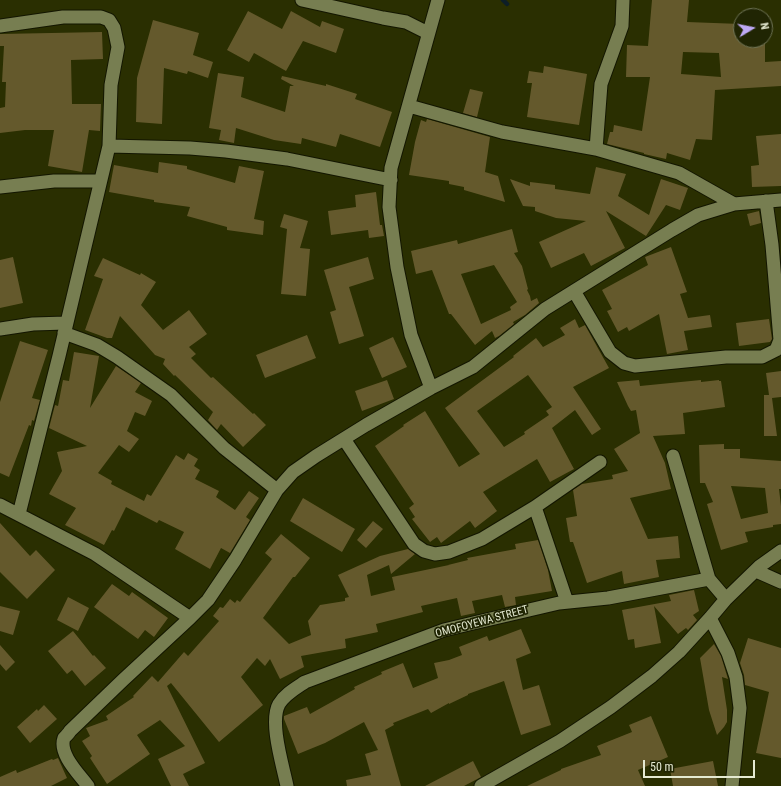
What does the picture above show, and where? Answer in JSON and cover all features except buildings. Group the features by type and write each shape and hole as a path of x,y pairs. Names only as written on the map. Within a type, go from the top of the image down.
{"street":[{"path":"302,0 406,22 428,34"},
{"path":"430,388 411,335 396,267 389,207 391,168 438,0"},
{"path":"596,149 601,84 622,26 623,0"},
{"path":"0,26 63,17 101,16 109,20 114,28 118,48 111,85 109,146 19,514"},
{"path":"408,106 502,132 596,149 679,173 734,204"},
{"path":"109,146 190,148 234,152 287,159 391,180"},
{"path":"0,187 54,181 100,181"},
{"path":"88,786 72,766 65,753 63,745 64,739 70,731 208,600 236,560 277,490 293,472 316,456 430,388 473,367 545,309 698,215 734,204 781,200"},
{"path":"762,357 776,350 780,340 772,245 766,201"},
{"path":"574,292 610,352 624,363 635,366 726,357 781,357"},
{"path":"0,329 33,324 65,328 104,349 171,395 224,448 277,490"},
{"path":"344,439 414,544 424,551 435,554 449,552 482,539 535,507 600,462"},
{"path":"673,456 709,579 726,599"},
{"path":"0,505 95,554 190,618"},
{"path":"535,507 567,602"},
{"path":"481,786 560,741 611,707 652,676 674,657 726,599 781,550"},
{"path":"756,571 781,582"},
{"name":"OMOFOYEWA STREET","path":"287,786 276,733 276,717 279,704 289,693 305,682 444,630 559,603 608,598 709,579"},
{"path":"710,618 728,653 736,676 740,708 732,786"}],"waterway":[{"path":"503,0 507,4"}]}
